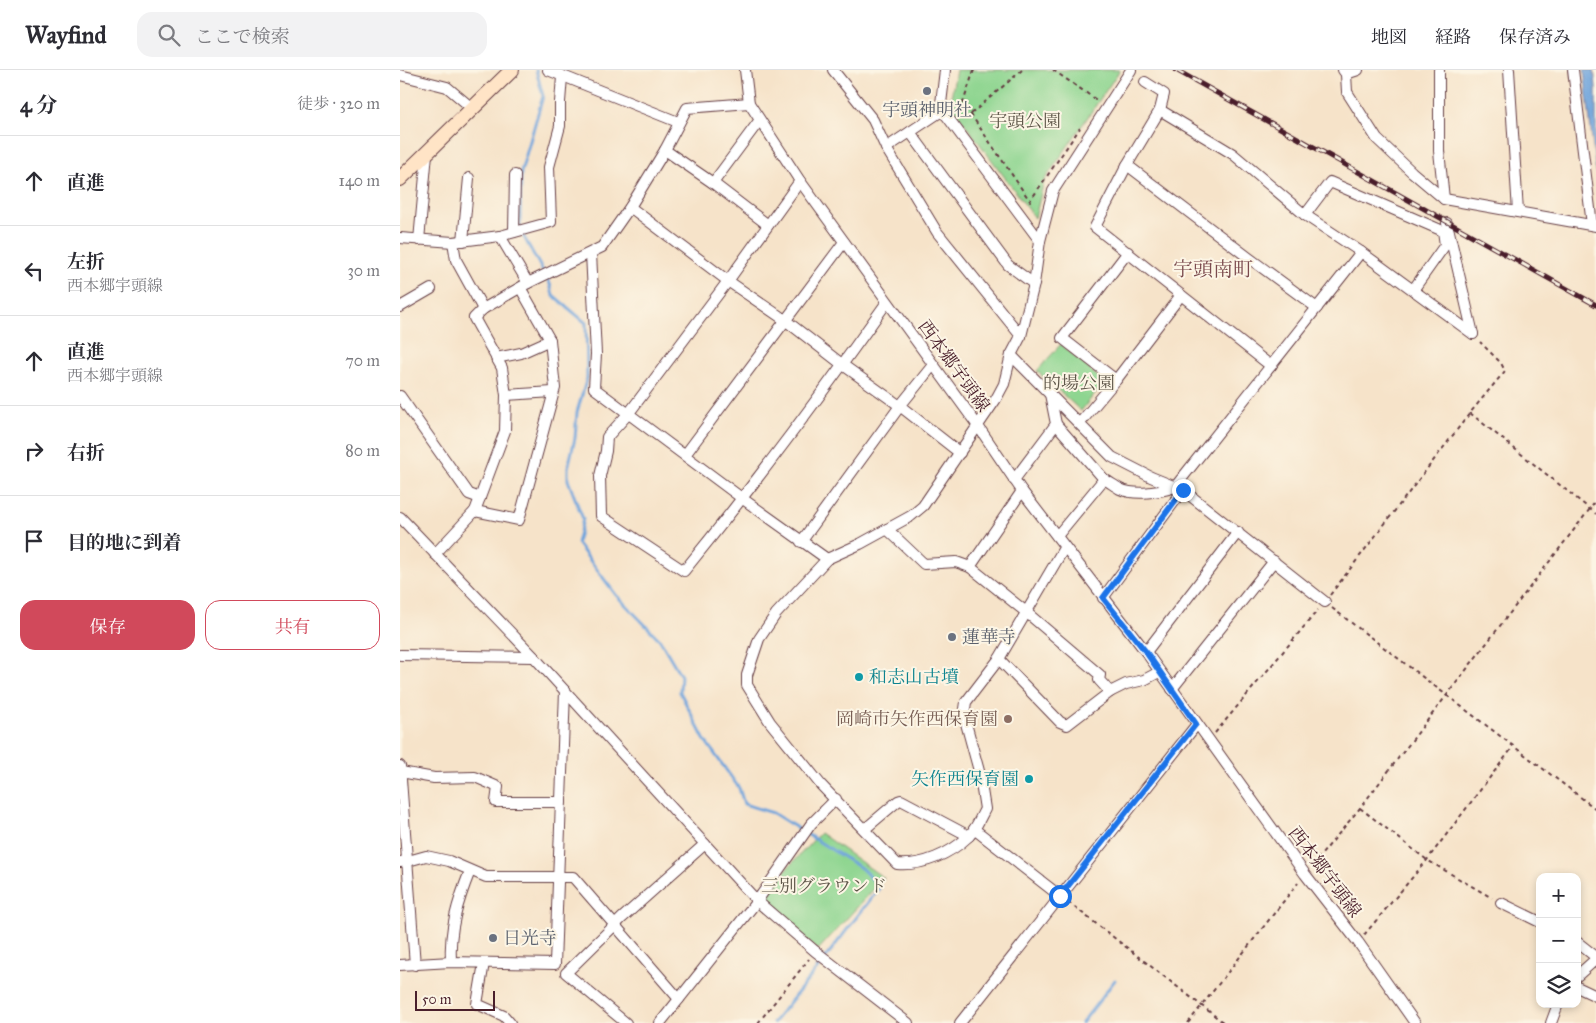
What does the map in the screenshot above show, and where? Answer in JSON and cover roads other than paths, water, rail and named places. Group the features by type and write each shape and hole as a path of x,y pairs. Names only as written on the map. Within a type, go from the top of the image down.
{"street":[{"path":"403,172 427,154 512,70"},
{"path":"548,70 678,122"},
{"name":"西本郷宇頭線","path":"745,70 748,103 800,181 978,426 1022,491 1064,548 1146,652 1172,689"},
{"path":"834,70 873,120 886,148 937,232 1021,336"},
{"path":"886,148 940,112 945,70"},
{"path":"1064,548 999,659 966,702 964,716 978,771 985,809 972,832 947,852 924,861 897,864 821,785 770,722 747,685 747,674 760,639 776,614 827,559 860,544 912,516 923,506 978,426 1004,384 1012,355 1021,336 1034,284 1040,241 1053,191 1131,70"},
{"path":"1358,70 1345,72 1347,92 1377,139 1444,199 1594,226 1573,70"},
{"path":"1439,70 1439,151 1444,199"},
{"path":"1509,70 1518,212"},
{"path":"400,75 447,86 473,109"},
{"path":"400,238 458,241 500,236 551,222 549,167 560,126 562,77"},
{"path":"1145,82 1164,94 1160,110 1127,165 1095,227 1271,366"},
{"path":"435,554 476,511 506,431 506,395 502,368 474,318 483,309 524,286 602,247 630,207 665,150 687,108 748,103"},
{"path":"1160,110 1233,154 1305,215 1361,252 1473,334 1447,223"},
{"path":"940,112 946,115 1040,241"},
{"path":"712,183 759,121"},
{"path":"910,132 1008,265 1034,284"},
{"path":"665,150 768,226"},
{"path":"419,240 427,154"},
{"path":"1127,165 1248,258 1317,308"},
{"path":"514,232 515,176"},
{"path":"470,178 456,260 483,309"},
{"path":"800,181 629,413 607,437 600,476 601,516 684,571 743,499 843,365 887,302"},
{"path":"1305,215 1330,182 1443,231 1446,245 1413,290"},
{"path":"630,207 728,281 785,320 960,453"},
{"path":"476,511 519,520 555,388 550,340 500,236"},
{"path":"685,455 844,242"},
{"path":"1116,380 1062,338 1128,252"},
{"path":"1103,598 1179,488 1271,366 1361,252"},
{"path":"590,253 596,354 594,388 801,542 827,559"},
{"path":"400,307 431,289"},
{"path":"1080,423 1116,380 1181,295"},
{"path":"496,358 521,353 550,340"},
{"path":"1012,355 1112,457 1179,488 1238,532 1325,602"},
{"path":"801,542 932,365"},
{"path":"506,395 554,392"},
{"path":"1050,393 1056,424 1104,478 1127,492 1160,492 1179,488"},
{"path":"400,396 469,494 480,498"},
{"path":"1014,480 1056,424"},
{"path":"1057,536 1104,478"},
{"path":"970,567 1022,491"},
{"path":"400,517 534,657 757,901 815,951 908,1023"},
{"path":"887,529 924,564 956,562 970,567 1100,675 1099,680 1110,692"},
{"path":"1146,652 1238,532"},
{"path":"960,1023 1196,724 1172,689 1274,561"},
{"path":"400,655 534,657"},
{"path":"999,659 1060,722 1067,725 1110,692 1126,684 1144,680 1159,672"},
{"path":"555,964 565,691"},
{"name":"西本郷宇頭線","path":"1196,724 1305,874 1358,942 1415,1023"},
{"path":"415,965 404,861 400,769 434,778 476,777 498,787 496,802 561,802"},
{"path":"660,1023 757,901 811,824 836,799"},
{"path":"865,829 901,800 972,832 1060,896"},
{"path":"566,973 615,924 705,844"},
{"path":"404,861 426,856 449,861 486,877 573,877 679,999"},
{"path":"451,962 451,938 457,903 470,871"},
{"path":"1501,903 1536,920"},
{"path":"1581,945 1596,958 1581,972"},
{"path":"400,965 451,962 555,964 626,1023"},
{"path":"484,962 477,1004 504,1016 510,1023"},
{"path":"1581,989 1596,996"},
{"path":"1552,1023 1557,1008"}],"water":[{"path":"1584,70 1594,70 1596,89 1596,174"}],"waterway":[{"path":"536,70 543,96 521,172 520,230 550,284 553,295 586,323 587,378 577,412 575,438 568,468 568,480 583,519 577,543 616,595 660,640 681,676 680,692 704,739 739,788 744,804 773,813 861,868 880,887 773,1023"},
{"path":"1082,1023 1115,980"}],"railway":[{"path":"1176,70 1596,305"}],"place":[{"name":"宇頭神明社","path":"927,91"},
{"name":"蓮華寺","path":"952,637"},
{"name":"和志山古墳","path":"859,677"},
{"name":"岡崎市矢作西保育園","path":"1008,719"},
{"name":"矢作西保育園","path":"1029,779"},
{"name":"日光寺","path":"493,938"}],"district":[{"name":"宇頭南町","path":"1213,269"}],"park label":[{"name":"宇頭公園","path":"1025,121"},
{"name":"的場公園","path":"1079,383"},
{"name":"三別グラウンド","path":"824,886"}]}
